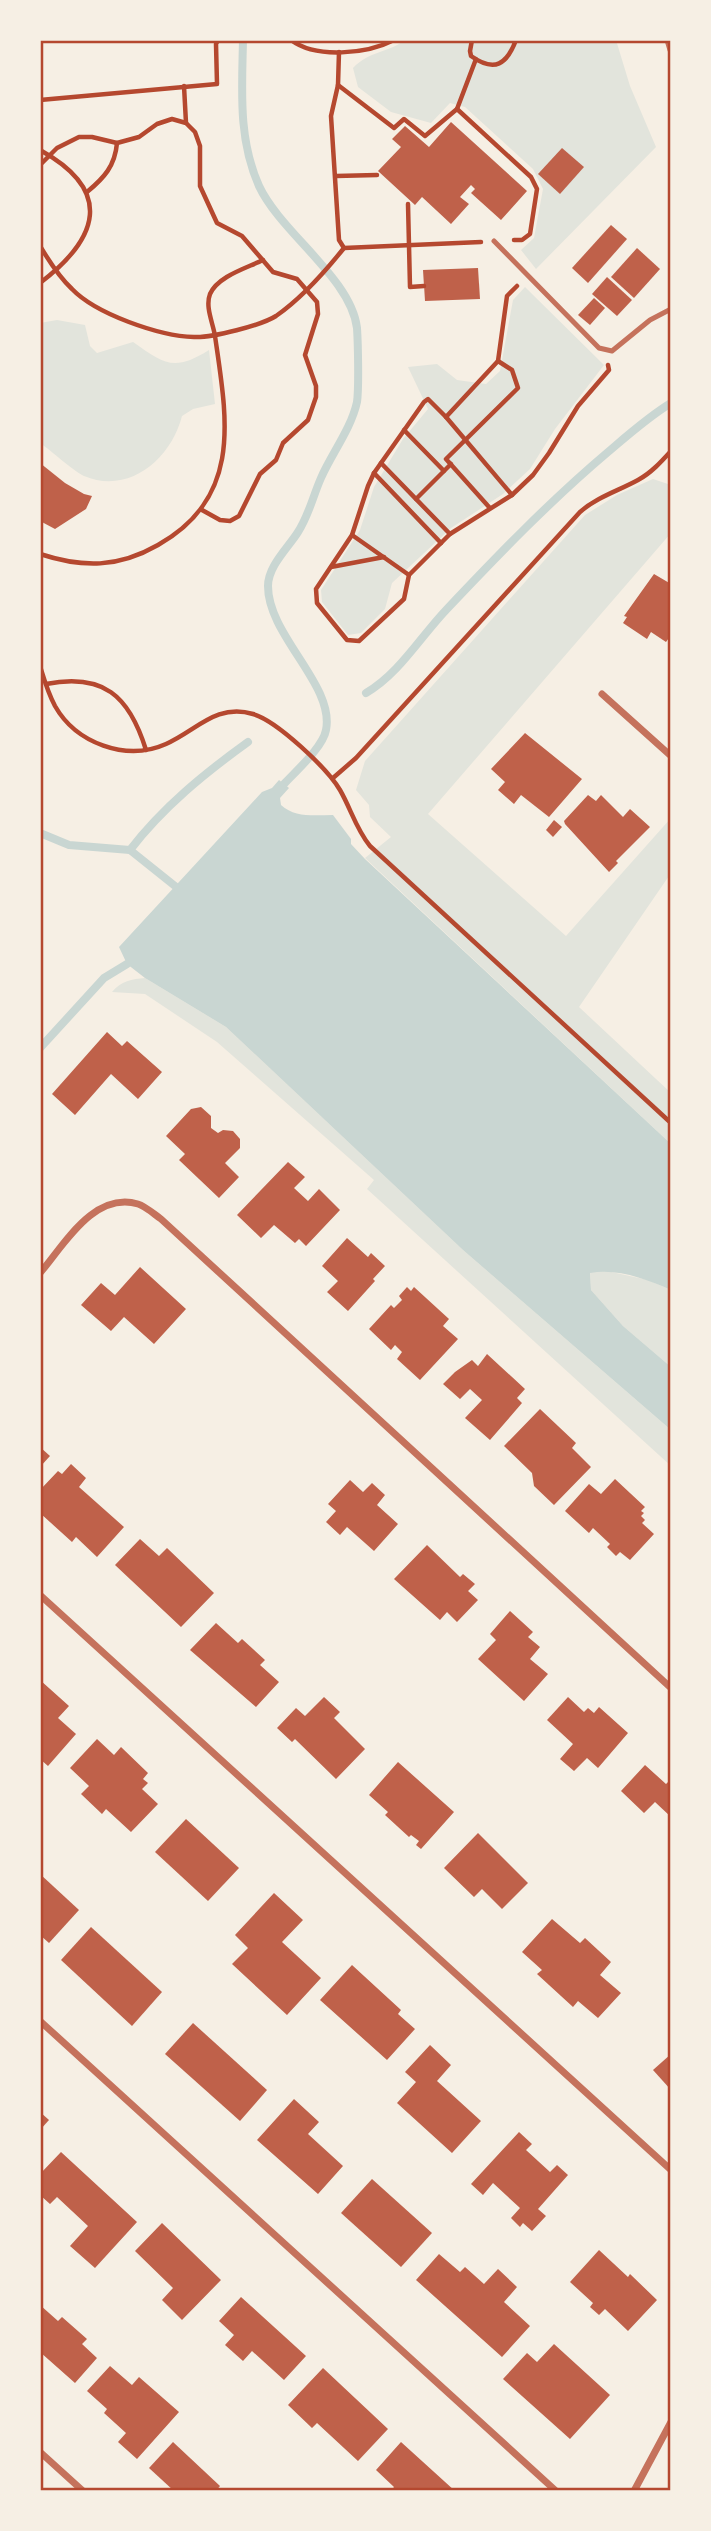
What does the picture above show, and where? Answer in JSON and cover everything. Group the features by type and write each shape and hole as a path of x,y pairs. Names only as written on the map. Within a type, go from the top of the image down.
{"street":[{"path":"668,40 671,50"},
{"path":"602,694 671,755"},
{"path":"40,1273 88,1218 104,1206 139,1204 161,1219 671,1688"},
{"path":"40,1595 671,2170"},
{"path":"40,2021 556,2491"},
{"path":"634,2491 671,2422"},
{"path":"40,2452 83,2491"}],"lane":[{"path":"494,241 599,348 606,351 612,351 650,320 671,310"}],"path":[{"path":"40,100 218,84 218,40"},
{"path":"290,40 310,51 339,52 383,46 394,40"},
{"path":"472,40 470,51 475,59 498,65 506,60 516,40"},
{"path":"339,52 338,86 331,116 339,240 344,248"},
{"path":"338,86 394,128 404,119 425,136 457,109 475,59"},
{"path":"184,86 186,123"},
{"path":"40,246 72,290 92,305 133,323 193,337 215,336 274,317 316,281 344,248 522,240 530,234 537,189 531,177 457,109"},
{"path":"40,164 48,155 79,137 117,143 139,138 157,124 172,119 186,123 195,132 200,146 200,186 217,223 242,236 273,272 297,279 319,307 305,355 316,386 313,410 308,420 283,443 276,460 260,474 239,516 230,521 220,520 202,510"},
{"path":"87,192 110,170 116,157 117,143"},
{"path":"40,150 76,178 87,192 90,203 90,224 71,255 40,283"},
{"path":"336,176 377,175"},
{"path":"408,204 410,286 424,286"},
{"path":"40,554 77,564 128,560 174,537 202,510 212,494 220,471 223,447 224,410 215,336 208,309 210,294 219,283 263,260"},
{"path":"446,417 498,361 507,296 527,275"},
{"path":"512,495 446,417 428,400 424,402 374,473 352,535 316,589 317,603 347,640 359,640 404,599 409,575 450,534 512,495 533,475 578,406 609,370 606,351"},
{"path":"489,507 446,459 519,388 512,370 498,361"},
{"path":"404,430 444,471"},
{"path":"333,778 356,758 580,512 591,503 639,480 671,451"},
{"path":"381,463 450,534"},
{"path":"416,499 451,464"},
{"path":"374,473 440,544"},
{"path":"352,535 409,575"},
{"path":"330,567 384,557"},
{"path":"40,666 55,705 66,721 86,738 111,748 145,750 168,743 207,718 227,711 253,714 271,722 333,778 356,825 370,846 671,1123"},
{"path":"46,684 69,680 89,682 108,690 127,708 140,731 145,750"}],"shaded area":[{"path":"405,40 616,40 630,86 656,147 536,269 521,250 534,238 543,189 533,169 465,107 450,103 431,123 391,112 358,87 353,68 359,62"},
{"path":"525,287 604,365 555,429 530,469 503,494 451,528 392,583 385,609 361,633 348,635 322,602 321,590 360,530 374,487 403,439 428,409 408,367 437,364 457,380 486,384 500,371 513,300"},
{"path":"57,320 85,325 90,346 97,353 133,342 161,360 178,363 209,350 215,404 193,409 182,416 176,432 158,459 132,477 101,481 84,476 40,443 40,323"},
{"path":"653,479 671,485 671,533 428,814 566,936 671,818 671,873 579,1007 671,1093 671,1144 365,858 391,837 370,817 369,805 356,790 365,761 585,515 617,495"},
{"path":"279,780 289,788 280,798 281,805 299,814 333,815 351,839 351,844 365,859 671,1144 671,1290 621,1273 590,1273 591,1290 623,1326 671,1367 671,1430 463,1250 226,1027 145,978 127,964 119,947 262,792 272,788"},
{"path":"145,978 226,1027 463,1250 671,1430 671,1466 367,1189 374,1180 217,1042 145,994 112,992 127,981"},
{"path":"607,1271 648,1280 671,1290 671,1367 623,1326 591,1290 590,1272"}],"building":[{"path":"451,122 527,191 501,220 471,193 475,189 471,185 460,197 469,204 451,224 422,197 415,205 378,171 401,147 392,139 405,126 429,147"},
{"path":"562,148 584,167 560,194 538,174"},
{"path":"611,225 627,239 588,283 572,268"},
{"path":"637,248 660,269 634,298 611,277"},
{"path":"478,268 480,299 425,301 423,270"},
{"path":"607,277 632,300 617,316 592,294"},
{"path":"594,298 605,308 590,325 578,315"},
{"path":"40,463 65,483 92,496 86,509 55,529 40,521"},
{"path":"654,574 671,584 671,635 666,642 651,632 647,639 623,623 627,617 624,616"},
{"path":"525,733 582,779 549,817 521,795 514,804 498,790 505,782 491,769"},
{"path":"588,795 596,801 601,795 623,817 630,809 650,827 616,861 618,863 609,872 564,821"},
{"path":"554,820 562,827 553,837 546,830"},
{"path":"107,1032 122,1046 127,1041 162,1072 138,1099 111,1074 75,1115 52,1094"},
{"path":"201,1107 211,1116 211,1128 218,1133 223,1130 233,1131 240,1139 240,1148 225,1163 239,1177 219,1198 179,1160 185,1154 166,1136 191,1109"},
{"path":"288,1162 305,1177 294,1188 308,1201 319,1189 340,1210 306,1246 299,1239 295,1243 274,1225 261,1238 237,1215"},
{"path":"347,1238 368,1257 371,1253 385,1266 348,1311 327,1292 338,1281 322,1266"},
{"path":"140,1267 186,1309 154,1344 124,1317 111,1331 81,1305 101,1283 115,1295"},
{"path":"407,1287 411,1291 414,1287 449,1319 443,1326 458,1339 420,1380 397,1359 402,1352 395,1345 391,1350 369,1329 391,1305 394,1308 402,1300 399,1296"},
{"path":"487,1354 525,1389 517,1398 522,1403 490,1440 465,1418 482,1400 470,1389 460,1399 443,1384 472,1360 478,1366"},
{"path":"540,1409 576,1443 572,1448 591,1467 554,1505 534,1486 532,1473 504,1446"},
{"path":"40,1447 50,1456 40,1467"},
{"path":"71,1464 86,1478 79,1487 124,1527 97,1557 76,1537 72,1542 40,1513 40,1490 58,1471 62,1474"},
{"path":"615,1479 645,1507 641,1511 645,1520 642,1523 654,1534 630,1560 620,1552 616,1556 607,1547 610,1544 593,1528 589,1533 565,1511 589,1484 601,1494"},
{"path":"350,1480 363,1492 372,1483 385,1495 377,1505 398,1524 374,1551 347,1527 340,1535 326,1522 336,1511 328,1504"},
{"path":"140,1539 159,1556 167,1548 214,1593 181,1627 115,1565"},
{"path":"427,1545 460,1577 463,1574 475,1584 468,1591 478,1600 457,1622 447,1612 440,1620 394,1579"},
{"path":"510,1611 533,1632 528,1637 540,1647 530,1659 548,1674 524,1701 478,1659 496,1640 490,1634"},
{"path":"216,1623 238,1643 242,1639 265,1660 260,1665 279,1682 256,1707 190,1650"},
{"path":"40,1680 69,1706 58,1718 76,1734 48,1766 40,1759"},
{"path":"324,1697 340,1712 334,1718 365,1749 336,1779 295,1739 292,1742 277,1728 296,1708 305,1716"},
{"path":"568,1697 584,1712 588,1708 594,1713 599,1707 628,1733 598,1768 587,1758 574,1771 560,1759 573,1744 547,1720"},
{"path":"97,1739 114,1755 121,1747 148,1773 143,1779 148,1783 142,1789 158,1804 131,1832 106,1809 102,1814 81,1794 89,1786 70,1768"},
{"path":"398,1762 454,1812 421,1849 416,1845 419,1841 411,1835 409,1837 385,1815 388,1812 369,1795"},
{"path":"645,1765 666,1784 671,1779 671,1817 655,1802 644,1813 621,1791"},
{"path":"186,1819 239,1868 208,1901 155,1852"},
{"path":"478,1833 528,1883 502,1909 482,1889 474,1897 444,1868"},
{"path":"40,1874 79,1910 49,1943 40,1935"},
{"path":"274,1893 303,1920 282,1942 321,1978 287,2015 232,1964 248,1948 235,1935"},
{"path":"552,1919 580,1943 585,1938 611,1962 600,1975 621,1993 598,2018 578,2001 573,2007 537,1974 542,1970 522,1952"},
{"path":"91,1927 162,1992 132,2026 61,1960"},
{"path":"352,1965 401,2010 398,2014 415,2029 387,2060 320,2000"},
{"path":"193,2023 267,2090 240,2121 165,2054"},
{"path":"430,2045 451,2065 437,2081 481,2121 452,2153 397,2103 416,2082 405,2072"},
{"path":"671,2054 671,2090 653,2070"},
{"path":"294,2099 319,2122 308,2134 343,2166 318,2194 257,2140"},
{"path":"40,2112 49,2120 40,2130"},
{"path":"519,2132 532,2144 526,2150 550,2172 557,2165 568,2175 538,2209 546,2216 532,2231 523,2223 520,2227 511,2218 520,2208 493,2183 483,2195 471,2184"},
{"path":"61,2152 137,2222 95,2268 70,2246 88,2226 57,2197 50,2204 40,2195 40,2174"},
{"path":"372,2179 432,2233 401,2267 341,2213"},
{"path":"162,2223 221,2280 182,2320 162,2300 173,2288 135,2251"},
{"path":"599,2250 657,2300 628,2331 605,2309 599,2315 590,2307 593,2303 570,2282"},
{"path":"439,2254 460,2272 465,2267 484,2284 498,2269 517,2287 504,2302 530,2326 502,2357 416,2280"},
{"path":"241,2297 306,2356 284,2380 252,2351 243,2361 225,2345 234,2335 219,2321"},
{"path":"40,2305 58,2321 62,2317 87,2339 82,2344 97,2358 75,2383 40,2352"},
{"path":"554,2344 610,2395 570,2439 503,2379 527,2353 537,2362"},
{"path":"110,2366 132,2385 139,2377 179,2412 137,2459 118,2442 126,2433 104,2413 107,2409 87,2391"},
{"path":"323,2368 388,2429 358,2461 317,2423 312,2428 288,2405"},
{"path":"173,2442 220,2486 216,2491 174,2491 149,2468"},
{"path":"401,2442 455,2491 391,2491 394,2487 376,2470"}],"waterway":[{"path":"243,40 244,132 259,186 269,204 342,291 352,309 357,328 358,387 354,412 321,478 302,526 275,564 269,579 271,605 278,623 312,678 326,713 326,730 320,744 284,784"},
{"path":"366,693 389,676 447,609 545,509 631,433 671,403"},
{"path":"130,850 156,819 185,792 248,742"},
{"path":"40,833 69,845 130,850 175,886"},
{"path":"40,1048 104,978 127,964"}]}
